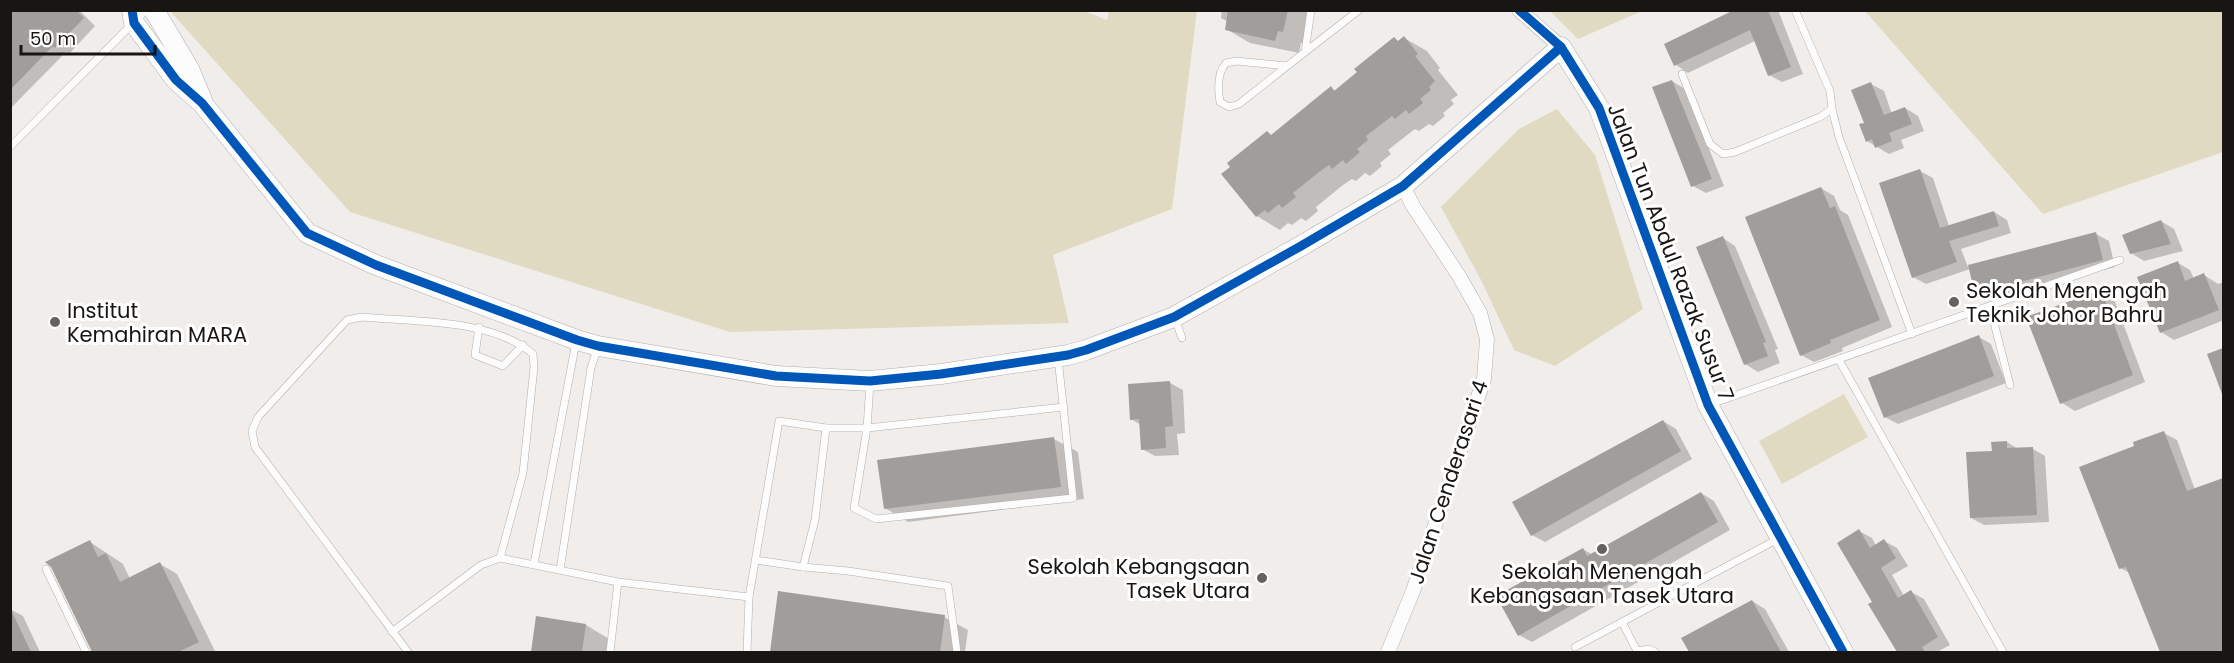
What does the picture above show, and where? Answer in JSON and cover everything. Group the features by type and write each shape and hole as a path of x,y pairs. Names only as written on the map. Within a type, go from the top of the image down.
{"street":[{"path":"154,10 189,69 202,103"},
{"path":"137,15 176,80 202,103 307,232 376,265 598,346 776,376 870,381 941,374 1071,354 1174,317 1301,246 1403,186 1561,47 1519,10"},
{"name":"Jalan Tun Abdul Razak Susur 7","path":"1561,47 1599,108 1708,405 1843,652"},
{"name":"Jalan Cenderasari 4","path":"1388,652 1413,591 1484,379 1487,339 1480,313 1459,276 1413,206 1403,186"}],"lane":[{"path":"1305,52 1311,10"},
{"path":"1287,66 1236,61 1226,63 1221,72 1218,91 1220,102 1229,107 1239,104 1359,10"},
{"path":"1795,10 1830,91 1839,137 1912,334"},
{"path":"10,147 137,15"},
{"path":"1682,74 1710,144 1723,154 1736,152 1820,117 1832,109"},
{"path":"1708,405 2120,260"},
{"path":"1990,307 2010,385"},
{"path":"408,652 255,447 252,431 258,417 347,320 362,317 479,327 523,345 533,354 534,367 523,473 500,558"},
{"path":"1174,317 1182,338"},
{"path":"479,327 475,355 503,366 523,345"},
{"path":"534,564 577,340"},
{"path":"560,570 591,368 598,346"},
{"path":"870,381 867,428 854,508 876,519 1073,498 1064,407 1071,354"},
{"path":"1839,360 2002,652"},
{"path":"747,652 749,597 779,420 826,428 867,428 1064,407"},
{"path":"803,567 815,520 826,428"},
{"path":"1575,647 1769,542 1781,538"},
{"path":"392,632 481,566 500,558 618,582 749,597"},
{"path":"756,560 948,586 957,652"},
{"path":"46,569 86,652"},
{"path":"610,652 618,582"},
{"path":"1622,622 1637,652 1649,649 1656,652"}],"shaded area":[{"path":"170,11 1084,11 1107,20 1109,11 1197,11 1172,209 1053,255 1069,323 730,332 350,212"},
{"path":"1550,11 1642,11 1578,39"},
{"path":"1865,11 2223,11 2223,152 2043,214"},
{"path":"1557,109 1595,155 1643,309 1555,366 1514,350 1481,280 1441,207 1519,129"},
{"path":"1844,394 1868,437 1782,484 1759,441"}],"building":[{"path":"10,10 76,10 84,18 10,90"},
{"path":"1228,10 1288,10 1283,32 1278,31 1275,41 1225,30"},
{"path":"1734,10 1768,10 1791,67 1768,76 1750,30 1674,66 1664,44"},
{"path":"1404,36 1418,54 1415,56 1435,81 1429,87 1431,90 1420,99 1423,103 1409,114 1406,110 1395,119 1392,116 1366,136 1368,140 1357,149 1360,152 1346,164 1343,160 1332,169 1329,165 1293,193 1296,197 1282,208 1279,204 1268,213 1265,210 1256,217 1221,174 1230,167 1227,163 1267,131 1271,135 1331,86 1334,91 1357,72 1354,69 1394,37 1398,41"},
{"path":"1672,80 1712,179 1691,187 1652,87"},
{"path":"1871,82 1884,115 1905,107 1912,124 1889,133 1892,141 1875,148 1872,139 1866,142 1859,124 1864,123 1851,90"},
{"path":"1920,169 1940,228 1994,211 1999,226 1949,241 1957,262 1912,278 1879,183"},
{"path":"1821,187 1830,208 1835,206 1880,320 1830,340 1831,343 1800,356 1745,217"},
{"path":"2161,220 2171,244 2130,254 2122,235"},
{"path":"2096,232 2103,260 1975,294 1968,265"},
{"path":"1723,236 1766,342 1763,343 1768,356 1744,365 1696,247"},
{"path":"2178,261 2185,281 2204,273 2219,310 2160,333 2137,277"},
{"path":"2101,290 2133,375 2060,404 2026,317"},
{"path":"1979,335 1994,376 1884,418 1868,378"},
{"path":"2223,348 2223,394 2222,394 2207,354"},
{"path":"1170,381 1173,426 1165,427 1166,448 1141,450 1139,419 1130,420 1128,384"},
{"path":"1663,420 1681,451 1531,536 1512,502"},
{"path":"2164,431 2187,491 2223,478 2223,652 2160,652 2126,567 2119,569 2079,467 2134,446 2133,442"},
{"path":"1054,437 1061,487 884,509 877,460"},
{"path":"2007,441 2007,448 2033,447 2037,515 1970,518 1966,452 1992,451 1991,442"},
{"path":"1701,492 1718,522 1518,636 1496,596 1583,548 1587,556"},
{"path":"1859,529 1870,548 1884,539 1896,558 1881,568 1898,598 1911,590 1938,637 1922,647 1925,652 1897,652 1868,604 1872,602 1837,543"},
{"path":"90,540 98,557 106,553 120,582 160,562 199,642 178,652 92,652 51,567 45,562"},
{"path":"778,591 945,615 940,652 770,652"},
{"path":"1752,600 1781,652 1689,652 1681,638"},
{"path":"10,608 31,652 10,652"},
{"path":"536,616 586,624 582,652 531,652"}],"cycle path":[{"path":"132,10 134,23 176,80 202,103 307,233 376,265 598,346 776,376 870,381 941,374 1068,355 1174,317 1403,186 1561,47"},
{"path":"1519,10 1561,47 1599,108 1708,405 1843,652"}],"place":[{"name":"Sekolah Menengah Teknik Johor Bahru","path":"1954,302"},
{"name":"Institut Kemahiran MARA","path":"55,322"},
{"name":"Sekolah Menengah Kebangsaan Tasek Utara","path":"1602,549"},
{"name":"Sekolah Kebangsaan Tasek Utara","path":"1262,578"}]}
